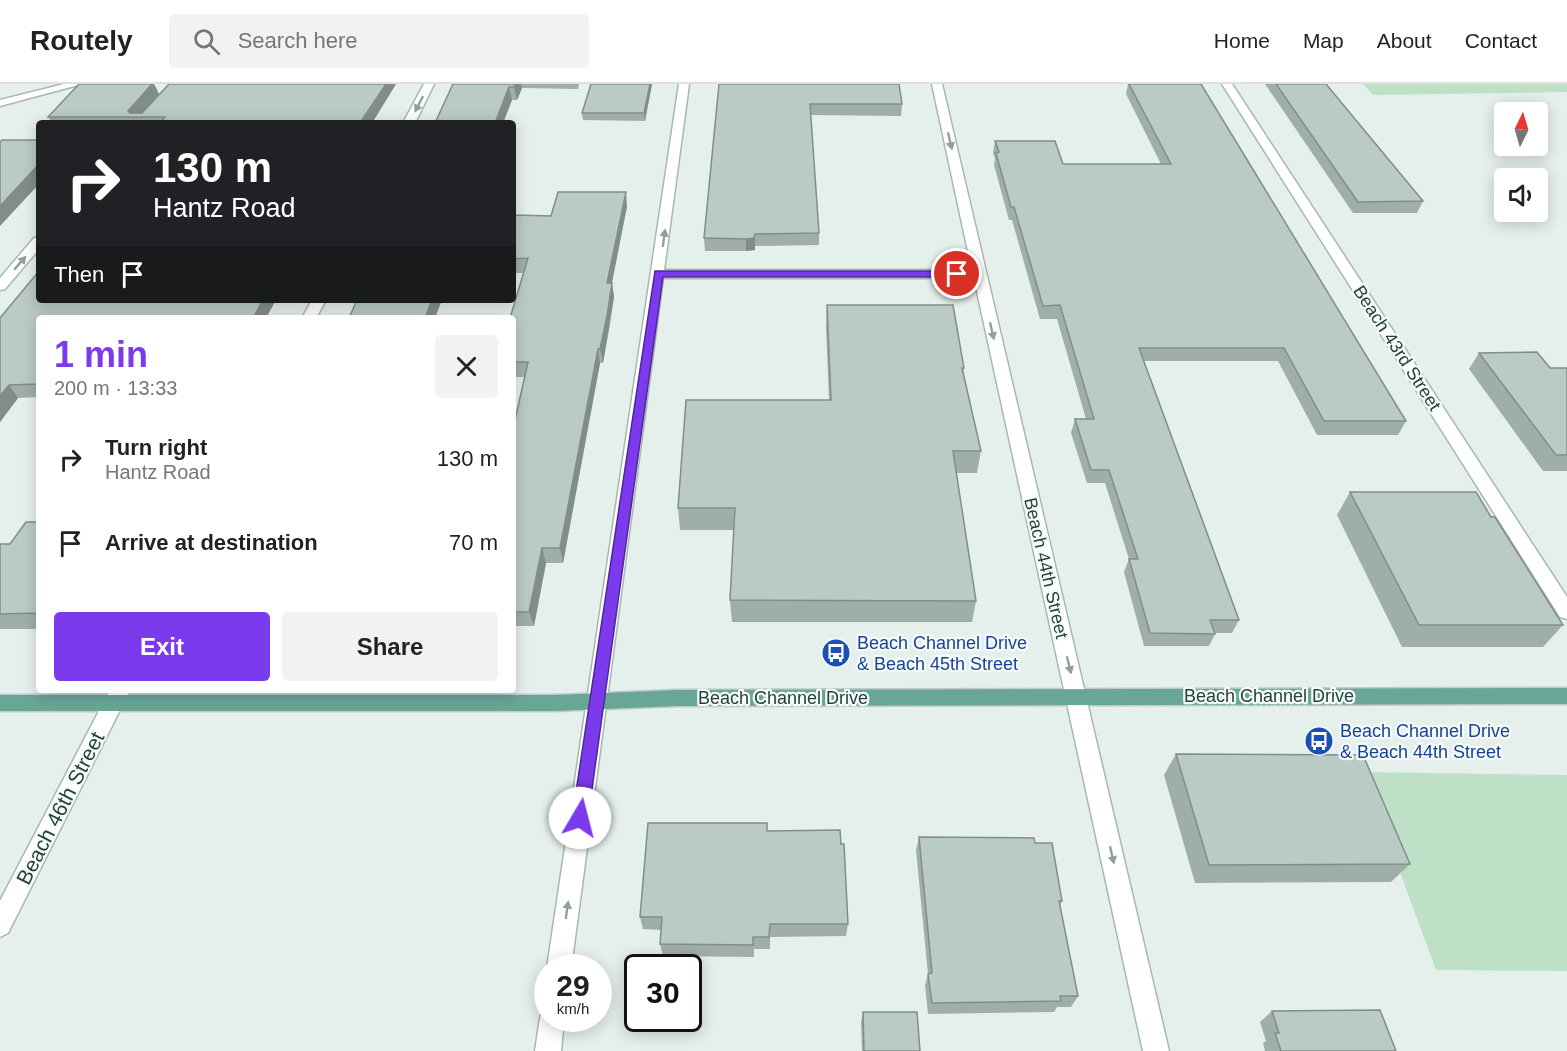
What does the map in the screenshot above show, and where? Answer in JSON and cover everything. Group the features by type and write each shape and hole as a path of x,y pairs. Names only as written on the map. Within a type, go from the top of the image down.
{"main road":[{"name":"Beach Channel Drive","path":"0,703 116,697 596,701 678,698 1567,696"}],"street":[{"path":"0,103 77,84"},
{"path":"411,120 429,84"},
{"path":"561,954 659,274 684,84"},
{"name":"Beach 44th Street","path":"937,84 1156,1051"},
{"name":"Beach 43rd Street","path":"1227,84 1567,612"},
{"path":"0,286 36,244"},
{"path":"659,274 979,274"},
{"name":"Beach 46th Street","path":"0,925 116,697"},
{"path":"548,1051 550,1032"}],"green space":[{"path":"1363,84 1567,84 1567,92 1373,95"},
{"path":"1363,772 1567,775 1567,971 1436,970"}],"building":[{"path":"79,84 152,84 128,111 142,113 169,84 386,84 362,120 162,120 165,117 48,117"},
{"path":"453,84 516,84 514,87 509,87 496,120 436,120"},
{"path":"591,84 650,84 644,113 582,113"},
{"path":"719,84 899,84 902,104 810,104 819,233 755,234 754,238 746,239 704,238"},
{"path":"1129,84 1201,84 1406,421 1324,421 1284,348 1139,348 1239,620 1210,620 1215,634 1150,633 1129,559 1138,559 1109,470 1091,470 1075,419 1094,419 1060,305 1043,306 996,153 999,152 995,141 1055,141 1063,164 1171,164"},
{"path":"1276,84 1326,84 1423,201 1358,202"},
{"path":"2,140 36,140 36,167 0,206 0,142"},
{"path":"558,192 626,192 607,283 612,283 607,316 600,349 598,349 560,548 542,548 529,612 516,612 516,416 528,362 516,362 516,315 511,315 528,258 516,259 516,215 551,216"},
{"path":"36,275 36,303 261,303 255,315 36,315 36,384 9,385 0,396 0,318"},
{"path":"356,303 431,303 426,315 350,315"},
{"path":"827,305 953,305 964,368 962,368 981,451 953,451 976,601 730,600 735,508 678,508 686,400 831,400"},
{"path":"1537,352 1550,368 1567,368 1567,455 1556,455 1479,353"},
{"path":"1350,492 1476,492 1491,517 1495,517 1563,625 1419,625"},
{"path":"26,522 36,522 36,613 0,614 0,544 10,544"},
{"path":"1176,754 1363,755 1410,864 1209,865"},
{"path":"648,823 767,823 767,831 840,830 841,844 844,844 848,924 770,924 769,937 753,937 753,945 660,944 662,917 640,917"},
{"path":"919,837 1034,838 1035,843 1052,843 1062,901 1059,901 1078,996 1060,996 1061,1001 932,1003 928,974 932,973"},
{"path":"1380,1010 1396,1051 1281,1051 1275,1033 1279,1033 1272,1011"},
{"path":"863,1012 917,1012 920,1051 864,1051"}],"place":[{"name":"Beach Channel Drive & Beach 45th Street","path":"836,653"},
{"name":"Beach Channel Drive & Beach 44th Street","path":"1319,741"}],"route":[{"path":"580,818 659,274 957,274"}]}
